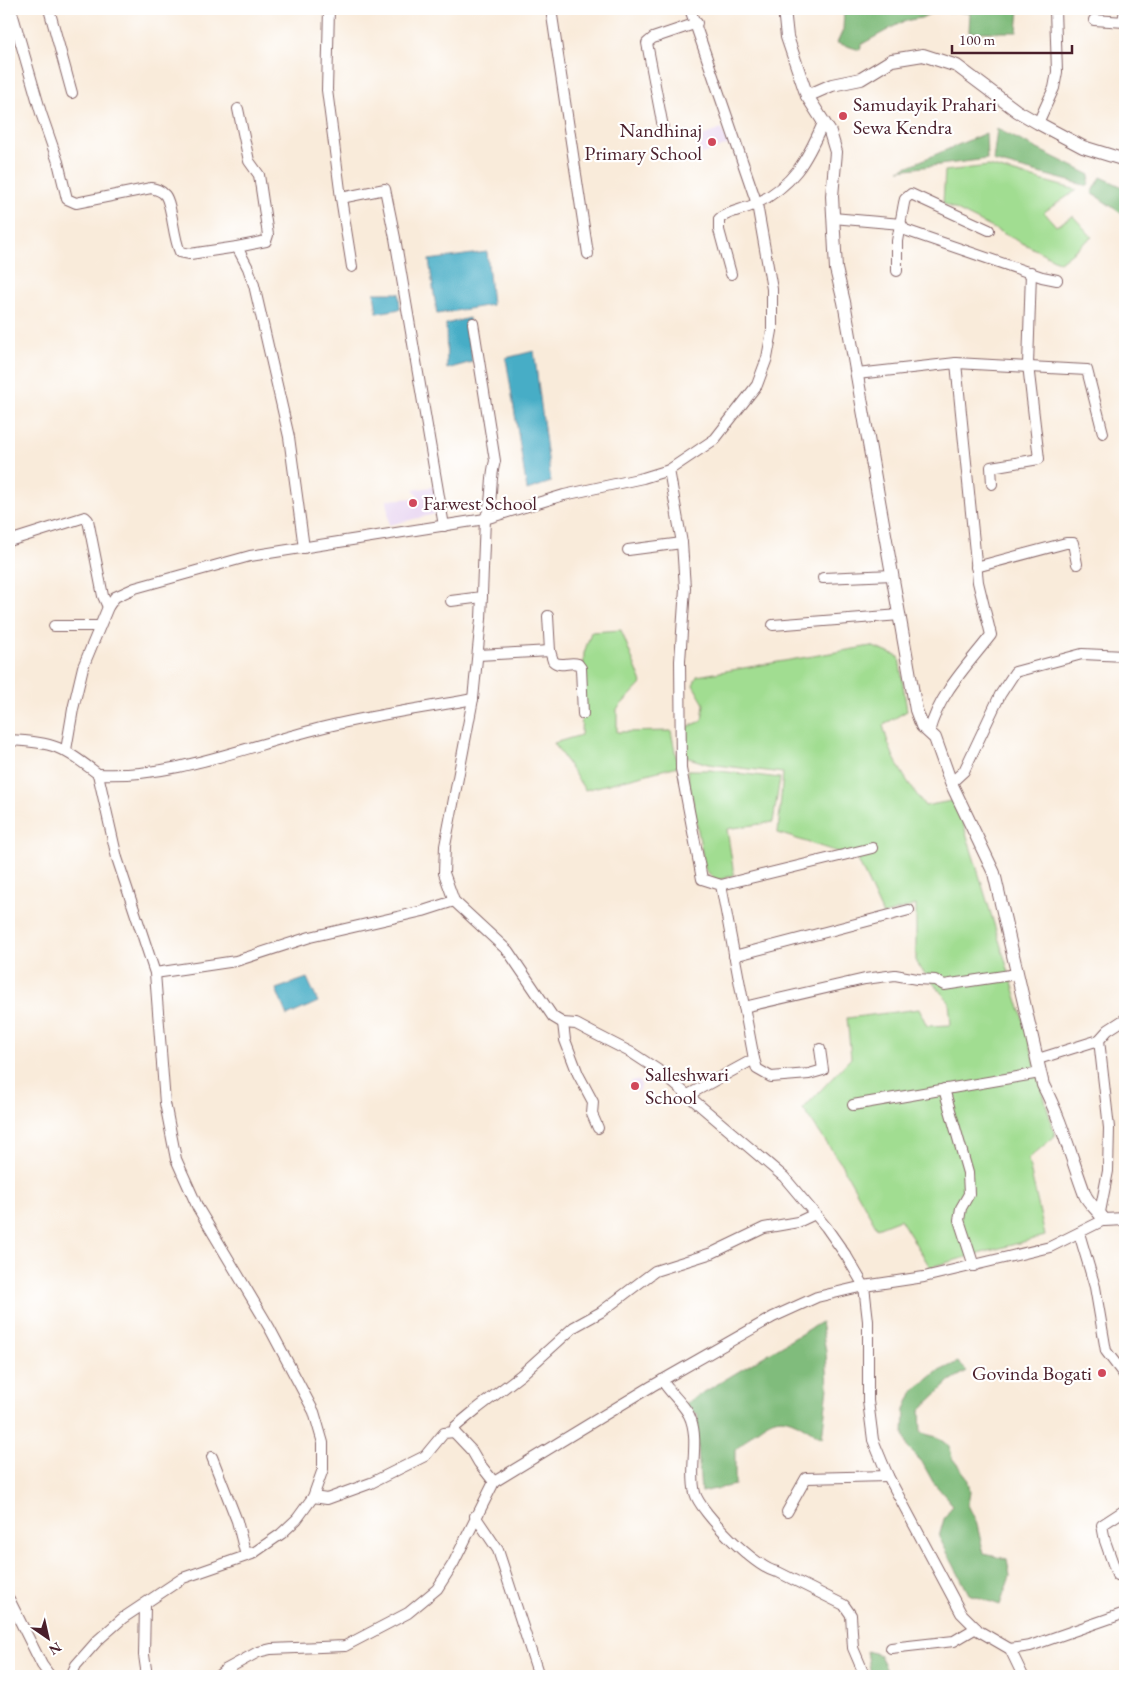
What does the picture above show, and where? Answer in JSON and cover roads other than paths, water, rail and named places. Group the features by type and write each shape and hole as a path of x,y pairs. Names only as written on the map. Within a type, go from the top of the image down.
{"street":[{"path":"11,9 40,113 58,162 67,199 76,203 142,189 159,190 167,199 177,246 184,254 237,248 266,241 268,235 259,175 249,162 238,109"},
{"path":"49,9 72,93"},
{"path":"329,9 328,90 341,198 352,267"},
{"path":"550,9 588,254"},
{"path":"66,750 83,667 108,607 115,597 135,588 250,556 485,519 564,495 643,478 669,470 715,439 757,385 767,358 772,331 772,288 757,204 697,23 690,9"},
{"path":"784,9 787,38 807,96 830,132 836,152 832,196 836,268 857,374 916,710 922,726 935,738 952,783 994,873 1043,1085 1057,1111 1086,1197 1102,1216 1125,1219"},
{"path":"1038,123 1054,88 1057,72 1055,9"},
{"path":"1094,20 1124,22 1125,9"},
{"path":"663,127 648,43 653,38 697,23"},
{"path":"807,96 832,85 861,79 892,60 923,55 957,66 1017,111 1038,123 1083,146 1125,160"},
{"path":"731,274 719,230 719,219 757,204 792,178 813,147 823,123"},
{"path":"341,198 381,189 384,189 386,192 444,526"},
{"path":"897,271 897,241 905,199 911,194 989,230"},
{"path":"834,218 901,224 906,230 1057,280"},
{"path":"237,248 248,268 254,285 289,437 304,548"},
{"path":"992,484 992,467 1039,459 1028,365 1031,272"},
{"path":"473,323 495,461 490,476 491,506 485,519 482,597 473,700 445,846 444,873 454,901 508,951 553,1017 563,1023 576,1024 632,1053 688,1095 784,1177 847,1257 864,1286 868,1321 868,1401 873,1440 888,1476 961,1613 976,1628 1010,1649 1023,1676"},
{"path":"857,374 956,363 1028,365 1087,370 1103,433"},
{"path":"929,732 933,716 946,693 991,635 976,567 956,363"},
{"path":"669,470 682,543 685,588 680,661 681,769 702,880 721,884 872,848"},
{"path":"9,541 85,517 88,520 103,596 108,607"},
{"path":"628,550 682,543"},
{"path":"976,567 1066,543 1073,544 1076,564"},
{"path":"823,578 893,574"},
{"path":"451,601 482,597"},
{"path":"773,625 900,615"},
{"path":"548,616 550,651 554,663 578,664 581,668 583,714"},
{"path":"54,626 100,626"},
{"path":"478,655 550,651"},
{"path":"952,783 964,771 1000,695 1015,672 1082,654 1125,656"},
{"path":"9,740 40,741 66,750 98,774 128,776 212,760 313,730 473,700"},
{"path":"72,1676 76,1665 98,1640 123,1618 183,1578 254,1554 281,1534 298,1519 313,1497 323,1469 323,1443 314,1412 270,1327 198,1208 176,1159 165,1102 155,973 117,858 98,774"},
{"path":"721,884 757,1069 771,1077 809,1074 823,1070 820,1048"},
{"path":"155,973 236,961 310,937 423,911 454,901"},
{"path":"734,956 909,910"},
{"path":"744,1007 865,979 895,975 935,980 944,985 1017,974"},
{"path":"1038,1059 1099,1040 1108,1030 1125,1019"},
{"path":"563,1023 565,1040 572,1060 593,1102 592,1114 598,1128"},
{"path":"218,1676 225,1670 258,1652 271,1649 345,1646 408,1613 437,1588 453,1564 475,1516 494,1482 662,1380 773,1316 817,1297 864,1286 974,1266 1050,1247 1079,1233 1102,1216 1108,1171 1109,1128 1099,1040"},
{"path":"688,1095 754,1059"},
{"path":"853,1104 1040,1073"},
{"path":"944,1089 968,1173 970,1194 961,1208 959,1220 974,1266"},
{"path":"454,1432 455,1427 521,1375 574,1327 601,1312 655,1270 712,1253 764,1228 798,1222 815,1214"},
{"path":"1079,1233 1096,1287 1106,1351 1125,1376"},
{"path":"662,1380 691,1418 694,1491 699,1503 733,1541 758,1563 771,1572 778,1572 844,1605 851,1615 853,1648 865,1676"},
{"path":"313,1497 327,1499 371,1483 424,1456 444,1433 454,1432"},
{"path":"454,1432 472,1451 494,1482"},
{"path":"212,1457 237,1521 245,1552 254,1554"},
{"path":"787,1512 806,1478 888,1476"},
{"path":"1117,1575 1105,1542 1102,1525 1125,1510"},
{"path":"475,1516 498,1550 539,1676"},
{"path":"9,1599 42,1665 50,1676"},
{"path":"145,1605 144,1655 146,1676"},
{"path":"1010,1649 1030,1646 1125,1613"},
{"path":"891,1648 954,1641 976,1628"}],"water":[{"path":"487,252 492,305 437,314 429,260"},
{"path":"374,293 399,293 400,309 377,313"},
{"path":"469,318 472,362 447,369 446,324"},
{"path":"534,351 551,482 527,490 506,358"},
{"path":"307,978 318,1002 287,1016 276,989"}],"place":[{"name":"Samudayik Prahari Sewa Kendra","path":"843,116"},
{"name":"Nandhinaj Primary School","path":"712,142"},
{"name":"Farwest School","path":"413,503"},
{"name":"Salleshwari School","path":"635,1086"},
{"name":"Govinda Bogati","path":"1102,1373"}]}
